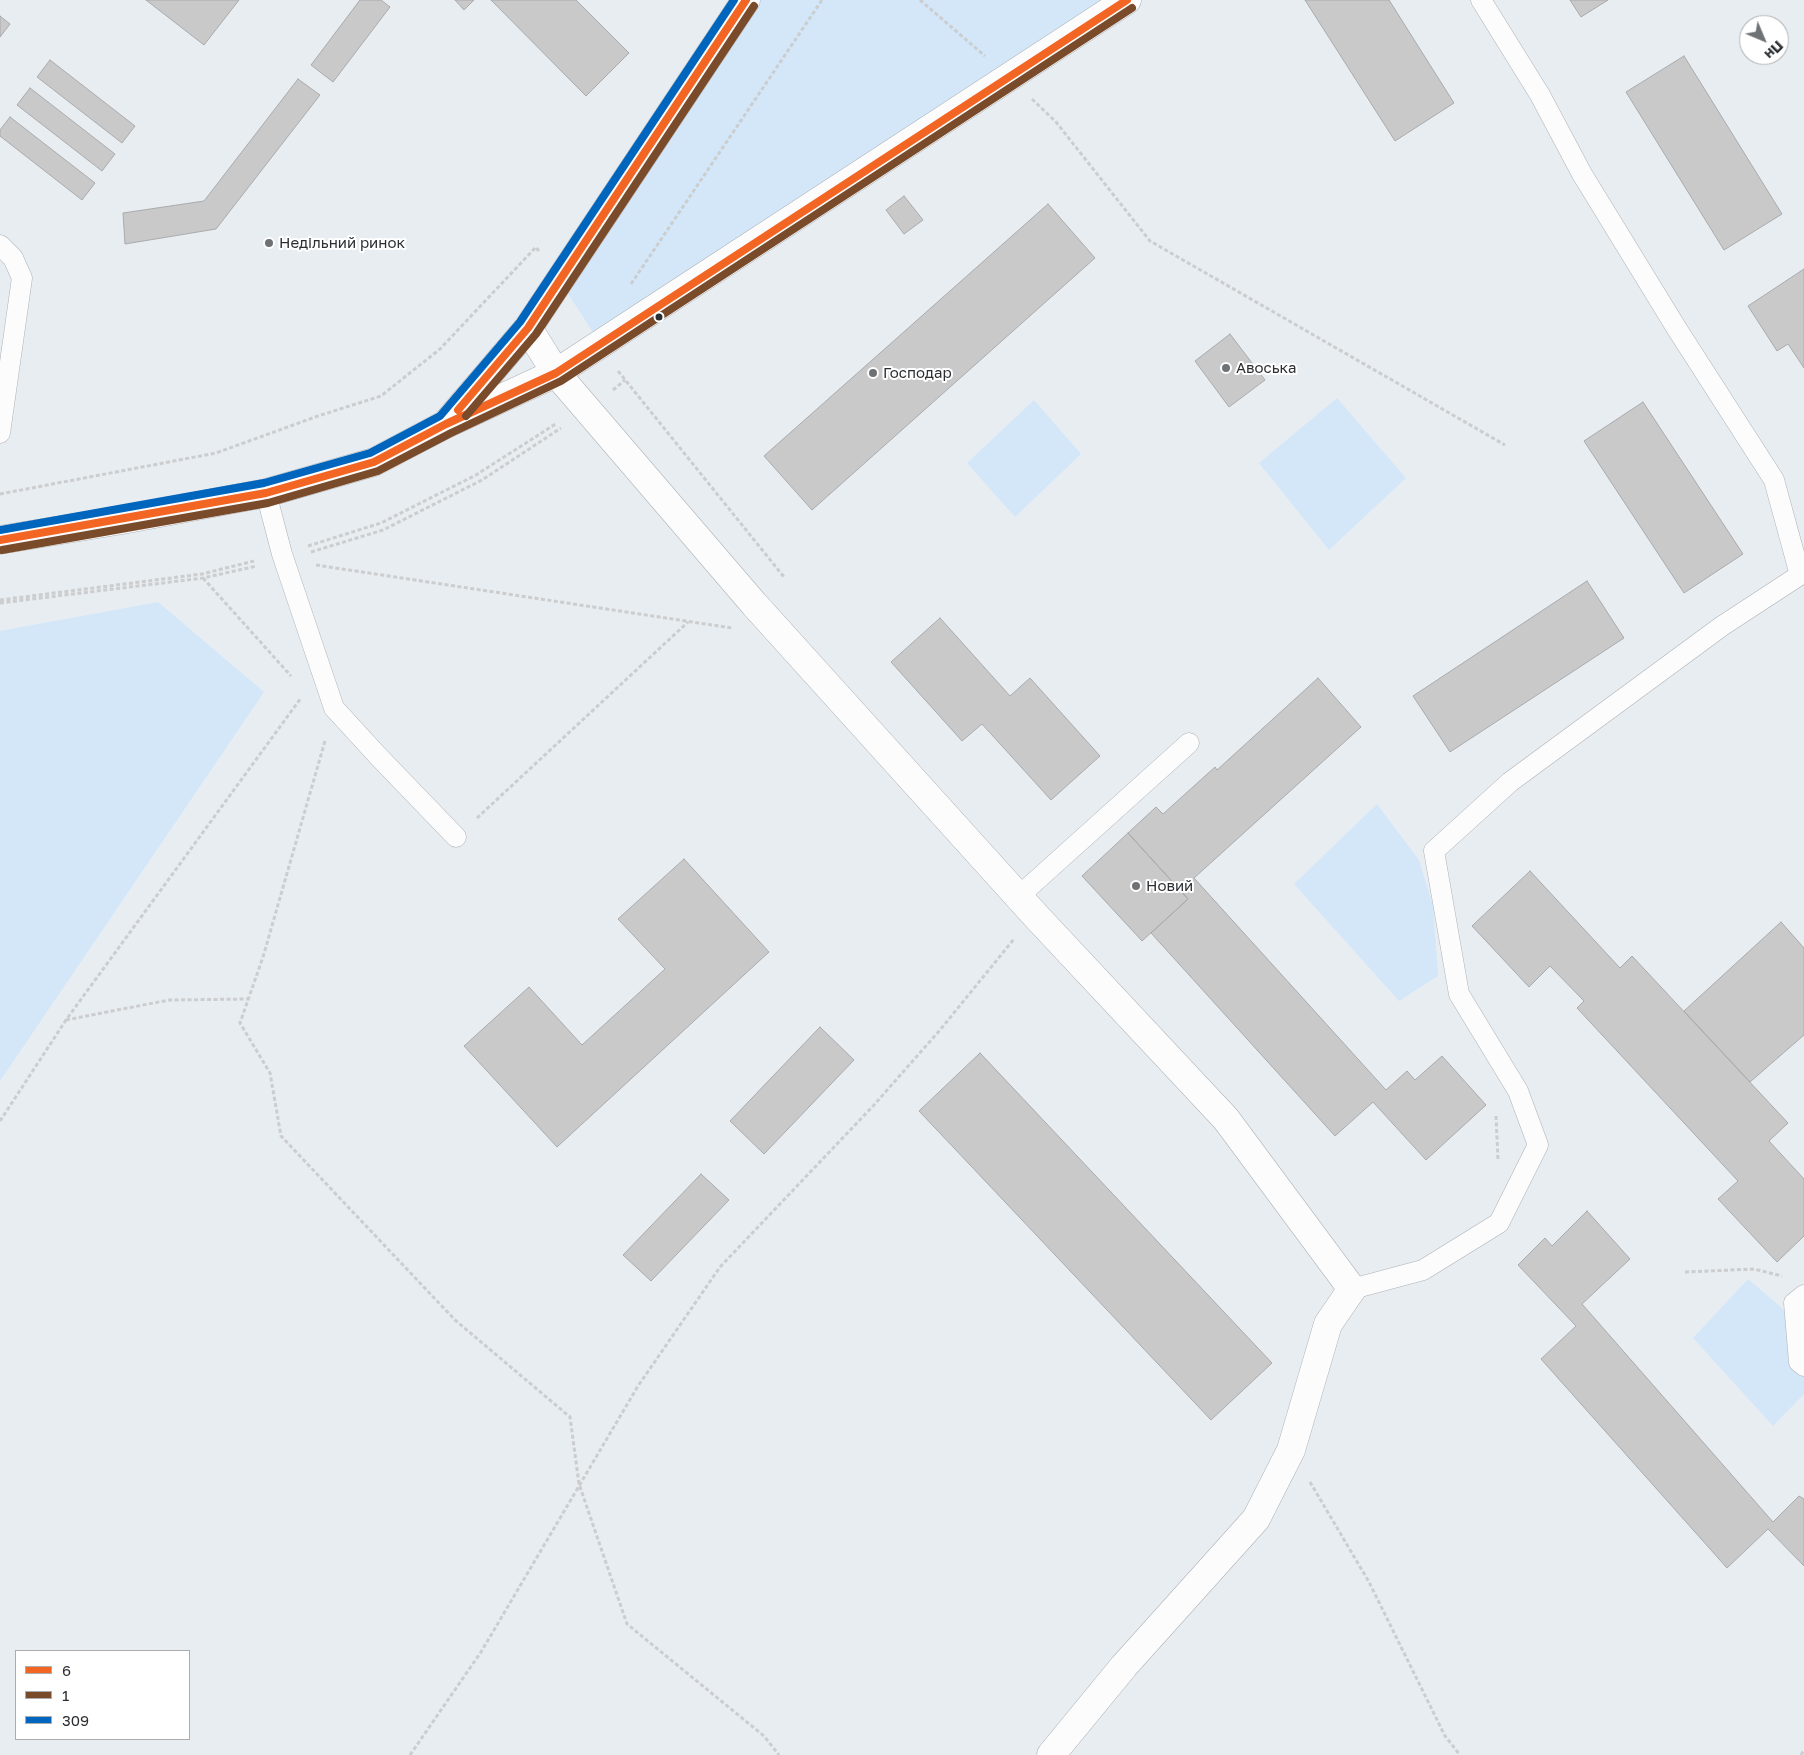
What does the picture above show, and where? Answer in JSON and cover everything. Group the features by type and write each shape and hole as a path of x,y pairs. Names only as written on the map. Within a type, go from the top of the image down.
{"street":[{"path":"446,424 528,328 746,0"},
{"path":"0,540 122,520 266,493 374,462 446,424 556,373 1127,0"},
{"path":"528,328 556,373 782,635 1027,905 1226,1118 1352,1289 1328,1324 1292,1450 1256,1519 1124,1666 1051,1755"}],"lane":[{"path":"1352,1289 1423,1270 1499,1223 1538,1145 1518,1091 1459,994 1434,851 1510,782 1722,626 1800,575 1774,480 1677,329 1582,174 1540,95 1481,0"},
{"path":"0,245 13,258 22,278 0,432"},
{"path":"266,493 284,560 334,708 456,837"},
{"path":"1027,905 1189,743"},
{"path":"1804,1295 1794,1303 1799,1362 1804,1366"}],"path":[{"path":"629,287 822,0"},
{"path":"920,0 1009,77 1056,122 1150,241 1504,445"},
{"path":"0,494 216,453 318,416 381,396 440,348 536,247"},
{"path":"601,345 625,380 784,577"},
{"path":"284,560 782,635"},
{"path":"203,578 293,677"},
{"path":"456,837 689,621"},
{"path":"0,1121 66,1020 305,692 334,708 262,957 240,1023 270,1073 281,1136 455,1320 570,1417 580,1484 627,1624 764,1736 779,1755"},
{"path":"410,1755 481,1652 638,1386 720,1267 874,1105 940,1030 997,957 1027,905"},
{"path":"66,1020 169,1000 248,998"},
{"path":"1496,1114 1498,1166"},
{"path":"1685,1272 1754,1269 1787,1277"},
{"path":"1292,1450 1369,1582 1444,1736 1460,1755"},
{"path":"1801,1755 1804,1750"}],"shaded area":[{"path":"746,0 1127,0 601,345 560,281"},
{"path":"1337,398 1406,478 1329,550 1259,463"},
{"path":"1034,400 1081,454 1015,517 967,463"},
{"path":"158,602 264,692 0,1081 0,631"},
{"path":"1377,804 1419,860 1433,906 1438,976 1399,1001 1294,884"},
{"path":"1748,1279 1804,1327 1804,1394 1773,1426 1693,1338"}],"building":[{"path":"146,0 239,0 204,45"},
{"path":"360,0 381,0 390,7 333,82 311,65"},
{"path":"455,0 474,0 464,10"},
{"path":"491,0 576,0 629,53 586,96"},
{"path":"1305,0 1389,0 1454,103 1395,141"},
{"path":"1570,0 1608,0 1581,17"},
{"path":"0,16 10,24 0,37"},
{"path":"1684,56 1782,214 1724,250 1626,92"},
{"path":"50,60 135,126 122,143 37,77"},
{"path":"298,79 320,95 216,229 125,244 123,213 204,201"},
{"path":"30,88 115,154 102,171 17,105"},
{"path":"10,117 95,183 82,200 0,136 0,130"},
{"path":"904,196 923,220 904,234 886,210"},
{"path":"1048,204 1095,258 812,510 764,456"},
{"path":"1804,269 1804,368 1788,344 1777,351 1748,306"},
{"path":"1230,334 1265,380 1229,407 1195,361"},
{"path":"1643,402 1743,554 1684,593 1584,441"},
{"path":"1587,581 1624,638 1450,752 1413,696"},
{"path":"940,618 1010,696 1030,678 1100,756 1051,800 982,724 962,741 891,662"},
{"path":"1318,678 1361,727 1194,878 1386,1090 1407,1071 1415,1080 1442,1056 1486,1105 1426,1160 1373,1102 1335,1136 1151,933 1188,899 1128,833 1156,807 1163,814 1215,767 1217,770"},
{"path":"1128,833 1188,899 1142,941 1082,876"},
{"path":"684,859 769,952 557,1147 464,1046 529,987 582,1045 665,969 618,919"},
{"path":"1530,871 1620,968 1632,956 1788,1123 1769,1141 1804,1179 1804,1236 1777,1262 1718,1199 1738,1181 1577,1008 1584,1001 1550,966 1529,987 1472,926"},
{"path":"1781,922 1804,948 1804,1035 1750,1082 1684,1011"},
{"path":"820,1027 854,1060 764,1154 730,1121"},
{"path":"980,1053 1272,1363 1211,1420 919,1111"},
{"path":"701,1174 729,1200 651,1281 623,1255"},
{"path":"1587,1211 1630,1259 1582,1304 1773,1522 1799,1496 1804,1499 1804,1566 1768,1529 1727,1568 1541,1359 1576,1326 1518,1265 1545,1238 1552,1246"}],"transit line":[{"name":"309","path":"0,530 264,483 370,453 440,416 520,322 734,0"},
{"name":"6","path":"458,410 528,328 746,0"},
{"name":"6","path":"0,540 266,493 374,462 446,424 556,373 1127,0"},
{"name":"1","path":"466,416 536,334 754,6"},
{"name":"1","path":"2,550 268,503 378,471 451,433 561,381 1132,8"}],"place":[{"name":"Недільний ринок","path":"269,243"},
{"name":"Авоська","path":"1226,368"},
{"name":"Господар","path":"873,373"},
{"name":"Новий","path":"1136,886"}]}
